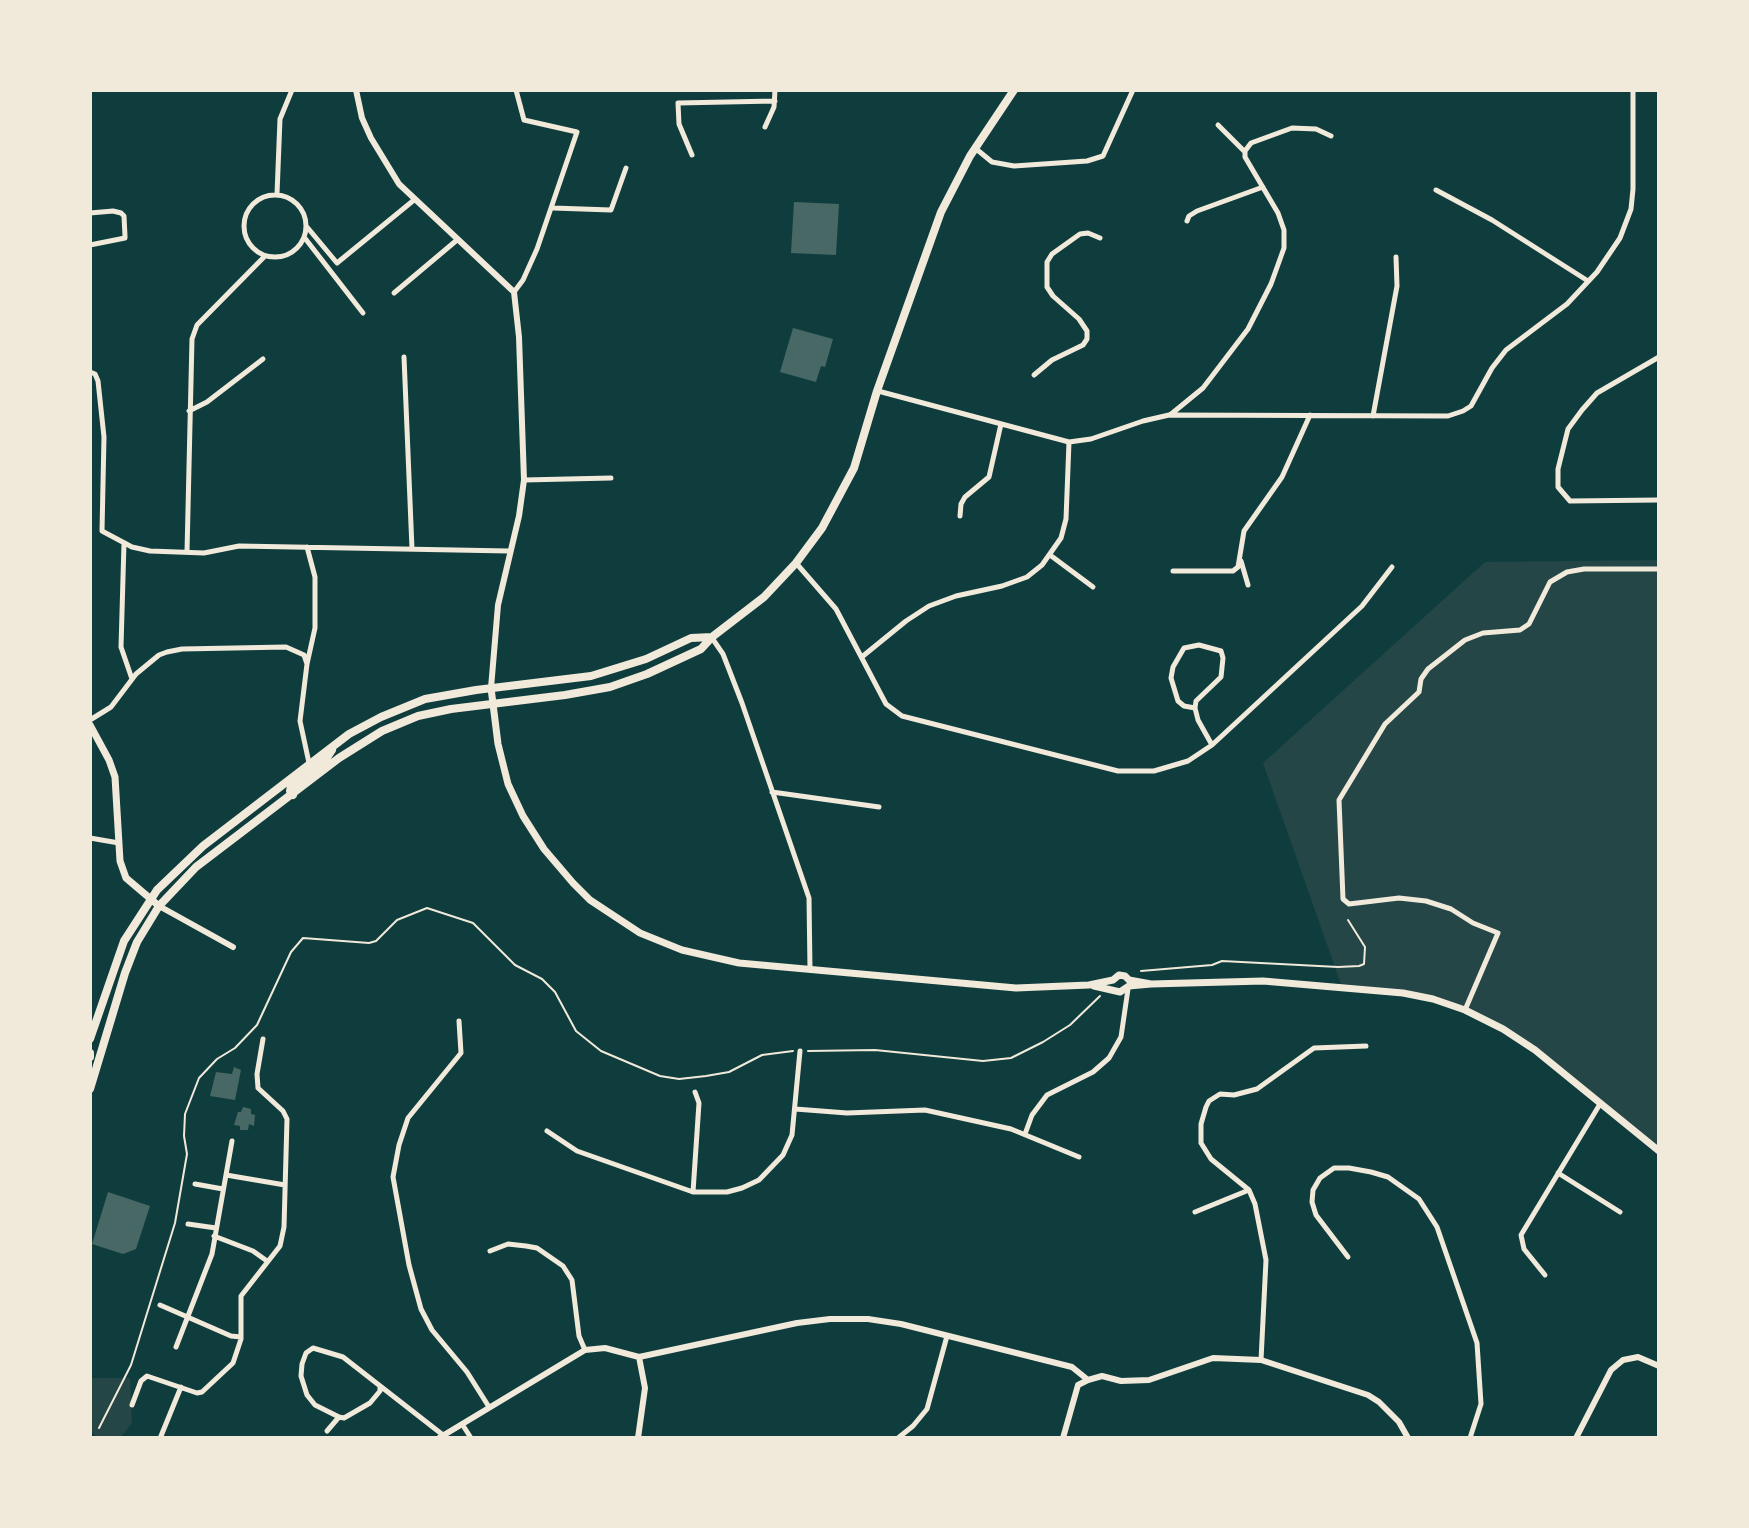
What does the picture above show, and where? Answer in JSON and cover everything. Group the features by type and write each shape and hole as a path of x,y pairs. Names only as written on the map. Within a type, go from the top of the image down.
{"main road":[{"path":"90,1089 130,960 140,936 159,906 196,867 339,758 396,724 439,711 610,687 671,664 701,649 764,597 796,563 822,528 854,468 877,391 941,212 975,148 1014,90"},
{"path":"90,1039 124,941 150,899 203,846 337,743 381,717 439,696 591,676 646,659 691,638 712,637"},
{"path":"491,688 498,744 508,784 523,816 544,849 590,900 640,933 682,950 739,963 1016,988 1089,985 1122,975 1128,985"},
{"path":"90,722 115,777 119,843 126,878 159,906"},
{"path":"293,795 291,786 326,759 337,743"},
{"path":"1113,980 1116,991"},
{"path":"1089,985 1116,991 1128,985 1263,981 1403,993 1465,1010 1535,1050 1659,1151"}],"street":[{"path":"277,194 280,119 292,90"},
{"path":"356,90 362,118 387,167 414,200 514,292 519,337 524,480 519,516 498,605 491,688"},
{"path":"514,292 523,280 553,208 577,132 524,120 516,90"},
{"path":"765,127 775,101 775,90"},
{"path":"975,148 992,162 1014,166 1087,161 1103,156 1133,90"},
{"path":"877,391 1069,442 1091,439 1169,415 1448,416 1463,411 1471,406 1506,350 1567,304 1620,238 1631,209 1633,189 1633,90"},
{"path":"692,155 679,124 678,103 775,101"},
{"path":"1218,125 1245,152"},
{"path":"1169,415 1203,388 1248,329 1271,284 1284,248 1284,230 1278,213 1245,152 1251,143 1292,128 1316,129 1331,136"},
{"path":"553,208 611,210 626,168"},
{"path":"1187,221 1197,211 1263,187"},
{"path":"1436,190 1492,220 1588,281"},
{"path":"306,226 304,237 293,252 275,257 265,256 249,244 243,225 245,215 258,199 277,194 295,201 301,208 306,226 337,263 414,200"},
{"path":"90,213 121,213 124,216 125,236 90,245"},
{"path":"1034,375 1052,360 1083,345 1087,339 1087,331 1079,319 1047,287 1047,262 1052,254 1080,234 1088,233 1100,238"},
{"path":"304,237 363,313"},
{"path":"394,293 457,240"},
{"path":"187,552 192,339 197,325 265,256"},
{"path":"1373,416 1397,286 1396,257"},
{"path":"404,357 412,549"},
{"path":"1659,357 1597,393 1582,410 1568,429 1558,469 1558,487 1570,501 1659,500"},
{"path":"189,411 207,402 263,359"},
{"path":"93,373 104,437 102,531 124,543 150,551 204,553 239,546 509,551"},
{"path":"1248,585 1241,560 1244,531 1282,477 1310,415"},
{"path":"960,516 965,497 989,477 1001,424"},
{"path":"863,656 929,606 1027,577 1050,555 1061,538 1066,519 1069,442"},
{"path":"524,480 611,478"},
{"path":"124,543 121,647 133,680"},
{"path":"307,547 315,577 315,628 300,721 309,764"},
{"path":"1050,555 1093,587"},
{"path":"1173,571 1233,571 1241,560"},
{"path":"796,563 836,609 886,704 908,718 1118,771 1154,771 1188,761 1212,745 1362,606 1392,567"},
{"path":"1465,1010 1498,933 1473,923 1451,909 1426,901 1399,898 1349,904 1343,899 1339,800 1385,724 1419,692 1421,679 1428,669 1465,640 1483,633 1520,630 1529,624 1550,582 1567,572 1584,569 1659,569"},
{"path":"712,637 729,668 809,898 810,969"},
{"path":"1195,708 1178,701 1171,678 1173,667 1184,648 1199,645 1221,651 1223,658 1221,677 1196,701 1195,708 1212,745"},
{"path":"90,722 111,707 159,655 182,649 286,647 304,655 307,664"},
{"path":"772,792 879,807"},
{"path":"90,838 119,843"},
{"path":"159,906 233,947"},
{"path":"1025,1134 1032,1115 1047,1095 1093,1072 1109,1058 1121,1037 1128,985"},
{"path":"1116,991 1123,1014"},
{"path":"459,1021 461,1053 408,1118 393,1177 409,1265 421,1309 432,1330 467,1372 489,1407"},
{"path":"132,1405 141,1381 147,1376 197,1393 202,1392 233,1363 241,1337 241,1296 280,1246 284,1227 287,1119 283,1111 258,1088 257,1074 263,1039"},
{"path":"1261,1360 1266,1260 1255,1204 1249,1190 1211,1159 1201,1143 1201,1124 1209,1101 1220,1094 1234,1095 1257,1089 1314,1048 1366,1046"},
{"path":"547,1131 577,1151 693,1192 727,1192 759,1180 783,1155 792,1135 800,1051"},
{"path":"693,1192 699,1103 695,1092"},
{"path":"1545,1275 1524,1249 1521,1235 1600,1104"},
{"path":"795,1109 847,1113 925,1110 1025,1134 1079,1157"},
{"path":"176,1347 212,1254 232,1141"},
{"path":"1348,1257 1316,1215 1312,1202 1313,1190 1320,1178 1334,1168 1371,1172 1388,1177 1419,1199 1437,1227 1477,1343 1481,1404 1470,1438"},
{"path":"1558,1173 1620,1212"},
{"path":"226,1175 285,1185"},
{"path":"195,1184 223,1189"},
{"path":"1195,1212 1249,1190"},
{"path":"188,1224 216,1228"},
{"path":"214,1236 253,1251 267,1261"},
{"path":"490,1251 508,1244 537,1248 563,1266 572,1280 579,1336 585,1350"},
{"path":"160,1305 231,1336 241,1337"},
{"path":"380,1387 370,1403 344,1418 339,1417 315,1405 307,1395 301,1376 306,1353 313,1348 343,1357 441,1436 585,1350 605,1348 639,1357 797,1323 830,1319 868,1319 947,1336 1072,1367 1088,1380"},
{"path":"898,1438 927,1409 947,1336"},
{"path":"638,1438 645,1388 639,1357"},
{"path":"1576,1438 1611,1370 1623,1360 1638,1357 1659,1366"},
{"path":"1063,1438 1078,1385 1102,1376 1138,1382 1213,1358 1261,1360 1368,1395 1399,1422 1408,1438"},
{"path":"161,1436 181,1387"},
{"path":"327,1431 339,1417"},
{"path":"462,1424 471,1438"},
{"path":"1398,1438 1402,1430"}],"path":[{"path":"99,1428 131,1365 175,1223 187,1154 185,1114 199,1078 257,1025 291,952 303,938 369,943 376,941 397,920 411,913 427,908 448,913 473,923 515,965 542,979 555,992 576,1031 601,1051 660,1076 679,1079 729,1072 762,1055 800,1051 875,1050 983,1061 1011,1058 1070,1025 1101,995"},
{"path":"1141,971 1212,965 1222,961 1359,966 1364,964 1365,947 1348,920"}],"shaded area":[{"path":"1659,560 1659,1150 1509,1032 1438,1001 1342,987 1263,763 1485,562"},
{"path":"90,1378 130,1378 132,1423 120,1438 97,1438 90,1430"}],"building":[{"path":"794,202 839,204 836,255 791,253"},
{"path":"793,328 833,339 825,367 821,366 816,382 780,372"},
{"path":"234,1067 241,1070 235,1100 210,1096 216,1072 232,1074"},
{"path":"243,1107 251,1109 251,1114 255,1115 254,1126 249,1124 248,1130 240,1130 240,1126 234,1125"},
{"path":"108,1192 150,1206 136,1249 123,1254 92,1244"}]}
